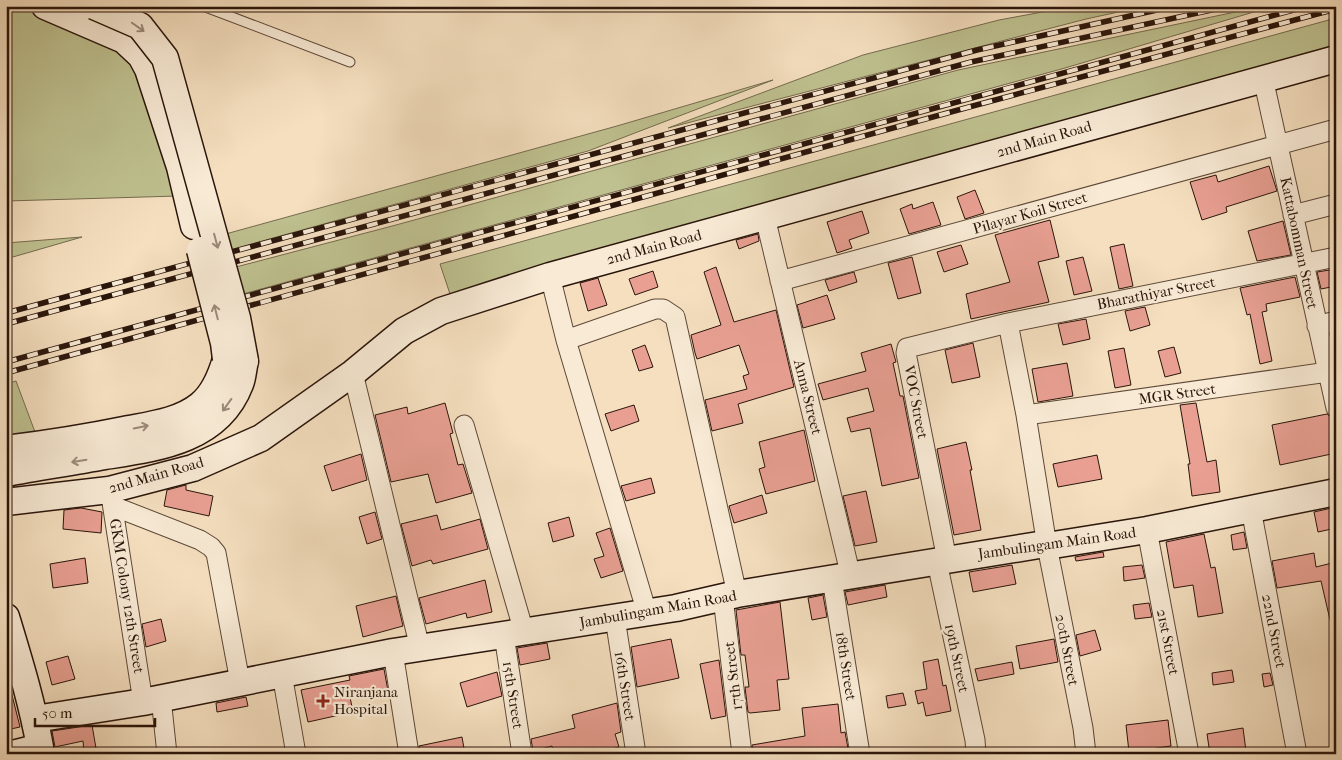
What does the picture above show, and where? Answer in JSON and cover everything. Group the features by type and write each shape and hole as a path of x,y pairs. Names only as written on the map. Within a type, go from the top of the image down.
{"street":[{"path":"6,473 146,450 180,440 200,431 223,412 240,383 235,360 237,318 165,58 140,26 94,6"},
{"path":"52,9 124,40 141,56 148,69 186,190 224,343 235,360"},
{"name":"2nd Main Road","path":"6,502 111,498 193,468 261,438 354,373 404,330 441,311 550,276 1336,59"},
{"name":"Kattabomman Street","path":"1264,78 1336,408"},
{"name":"Pilayar Koil Street","path":"780,281 1336,129"},
{"path":"1293,215 1336,204"},
{"name":"Anna Street","path":"765,217 842,578"},
{"name":"Bharathiyar Street","path":"1008,323 1336,257"},
{"path":"550,276 566,340 647,613"},
{"name":"17th Street","path":"566,340 655,309 663,309 675,317 730,596 742,754"},
{"path":"1317,326 1336,321"},
{"name":"20th Street","path":"1008,323 1026,415 1047,546 1083,728 1086,754"},
{"name":"VOC Street","path":"942,561 906,350 909,346 1008,323"},
{"path":"6,449 76,439 150,425 180,417 200,405 235,360"},
{"path":"354,373 420,648"},
{"name":"MGR Street","path":"1026,415 1332,383"},
{"name":"15th Street","path":"464,425 514,634 522,754"},
{"name":"Jambulingam Main Road","path":"35,719 152,700 393,652 647,613 730,596 1045,544 1047,546 1147,530 1336,492"},
{"path":"111,498 200,540 211,547 216,553 240,682"},
{"name":"GKM Colony 12th Street","path":"111,498 152,700 167,754"},
{"name":"22nd Street","path":"1251,509 1297,754"},
{"name":"21st Street","path":"1147,530 1189,754"},
{"name":"19th Street","path":"942,561 976,754"},
{"name":"18th Street","path":"842,578 860,754"},
{"path":"6,617 15,676 35,719 41,750 12,754"},
{"name":"16th Street","path":"615,618 636,754"},
{"path":"393,652 409,754"},
{"path":"282,674 296,754"}],"lane":[{"path":"203,6 350,62"}],"green space":[{"path":"6,6 20,6 119,47 137,68 178,196 6,201"},
{"path":"1075,6 1146,6 1086,19 668,128 863,55 999,20"},
{"path":"1264,6 1274,6 1065,68 243,294 236,267 396,225 958,70"},
{"path":"1336,18 1336,50 452,300 440,264"},
{"path":"773,80 588,151 226,251 222,235 617,126"},
{"path":"82,237 6,259 6,243"},
{"path":"16,381 35,432 6,437 6,384"}],"building":[{"path":"1269,166 1277,191 1226,207 1227,212 1202,220 1190,182 1216,175 1218,182"},
{"path":"975,190 984,213 965,219 957,197"},
{"path":"933,202 941,225 909,234 900,209 912,204 913,209"},
{"path":"862,211 869,233 849,240 852,248 837,253 827,222"},
{"path":"1050,220 1059,257 1038,262 1049,302 971,319 966,294 1010,282 995,235"},
{"path":"1283,221 1291,255 1257,261 1248,231"},
{"path":"758,234 759,241 739,249 736,240"},
{"path":"1124,244 1133,286 1119,289 1110,247"},
{"path":"961,245 968,264 944,272 937,252"},
{"path":"912,257 921,293 898,299 888,263"},
{"path":"1083,257 1092,291 1074,295 1066,261"},
{"path":"716,267 734,322 776,310 794,387 738,404 743,423 712,431 705,400 747,389 743,376 749,374 739,345 697,359 695,353 691,335 721,325 704,272"},
{"path":"1336,269 1336,286 1321,289 1317,272"},
{"path":"653,271 658,287 635,295 629,279"},
{"path":"854,272 857,282 829,291 825,280"},
{"path":"1295,277 1300,297 1266,304 1267,311 1262,312 1272,361 1260,364 1250,314 1247,315 1240,288"},
{"path":"598,278 607,305 588,311 580,283"},
{"path":"827,295 835,319 803,328 797,305"},
{"path":"1145,307 1150,325 1130,331 1125,311"},
{"path":"1086,319 1090,339 1063,345 1058,324"},
{"path":"973,343 980,377 952,383 945,350"},
{"path":"891,344 896,362 893,363 900,396 903,396 919,478 882,486 870,428 851,432 847,418 874,411 868,388 823,400 818,384 866,371 861,353"},
{"path":"645,345 653,367 639,371 632,350"},
{"path":"1174,347 1181,373 1165,377 1158,351"},
{"path":"1124,348 1131,385 1115,388 1108,351"},
{"path":"1067,363 1073,396 1038,402 1032,369"},
{"path":"445,403 453,433 450,434 458,465 463,464 472,493 436,503 428,474 391,482 375,415 407,407 408,414"},
{"path":"1196,403 1207,462 1216,460 1220,492 1192,496 1188,464 1190,464 1180,405"},
{"path":"634,405 639,421 611,431 605,414"},
{"path":"1327,414 1334,419 1336,426 1336,453 1280,465 1272,425"},
{"path":"804,430 815,481 766,494 759,469 765,467 759,442"},
{"path":"966,442 981,530 954,535 937,449"},
{"path":"361,454 367,480 332,491 324,466"},
{"path":"1097,455 1102,479 1058,487 1053,464"},
{"path":"651,478 655,493 626,501 621,486"},
{"path":"186,485 186,490 213,496 209,516 164,506 167,490"},
{"path":"866,491 877,542 855,546 843,496"},
{"path":"762,495 767,513 734,523 729,506"},
{"path":"1336,507 1336,528 1318,532 1314,512"},
{"path":"81,508 102,512 101,533 63,529 64,510"},
{"path":"375,512 382,539 367,544 359,517"},
{"path":"437,515 441,530 480,519 488,549 433,564 431,560 412,566 401,524"},
{"path":"569,517 574,536 553,542 548,523"},
{"path":"610,528 623,571 601,578 594,559 604,556 596,533"},
{"path":"1244,532 1247,548 1233,550 1231,535"},
{"path":"1204,534 1211,568 1215,567 1223,613 1198,617 1193,585 1174,588 1166,542"},
{"path":"1103,552 1104,557 1076,561 1075,557"},
{"path":"1314,553 1316,567 1336,562 1336,620 1330,620 1321,581 1277,588 1272,561"},
{"path":"85,558 88,583 53,588 50,564"},
{"path":"1012,565 1016,584 973,592 969,572"},
{"path":"1142,565 1145,578 1124,581 1123,567"},
{"path":"485,580 492,612 467,618 466,613 426,624 419,598"},
{"path":"885,585 887,597 848,605 845,592"},
{"path":"823,595 827,617 812,620 808,598"},
{"path":"396,596 403,626 363,637 356,606"},
{"path":"780,602 789,679 777,680 780,710 750,713 748,712 745,687 749,687 745,655 741,655 736,610"},
{"path":"1149,603 1152,617 1135,619 1133,605"},
{"path":"161,619 166,641 146,647 142,624"},
{"path":"1095,630 1101,650 1080,656 1076,635"},
{"path":"671,639 679,678 637,687 631,647"},
{"path":"1054,639 1058,662 1020,669 1016,646"},
{"path":"547,643 550,659 520,665 517,648"},
{"path":"68,656 75,679 52,685 46,662"},
{"path":"938,659 943,686 946,685 951,711 926,716 923,702 918,704 915,691 927,689 923,662"},
{"path":"719,660 726,716 711,719 700,664"},
{"path":"1012,662 1014,674 978,681 975,669"},
{"path":"384,669 388,691 350,697 353,712 308,722 301,690 350,680 349,676"},
{"path":"1232,670 1234,682 1213,685 1212,673"},
{"path":"497,672 502,696 467,707 460,683"},
{"path":"1270,673 1273,685 1264,687 1262,674"},
{"path":"11,691 20,727 6,730 6,692"},
{"path":"903,693 906,705 888,708 886,696"},
{"path":"246,697 248,706 217,712 216,703"},
{"path":"617,703 621,732 615,734 619,747 596,754 554,754 552,746 533,751 531,739 575,728 572,715"},
{"path":"838,704 841,733 845,732 849,754 753,754 752,745 805,736 802,708"},
{"path":"1168,720 1171,746 1129,752 1126,725"},
{"path":"92,725 97,754 84,754 83,741 55,747 52,731"},
{"path":"1243,728 1246,751 1210,754 1207,734"},
{"path":"462,737 465,754 420,754 419,746"}],"railway":[{"path":"6,313 977,50 1175,6"},
{"path":"6,324 971,62 1230,6"},
{"path":"6,362 1308,6"},
{"path":"6,373 969,107 1336,9"}],"place":[{"name":"Niranjana Hospital","path":"323,701"}]}
